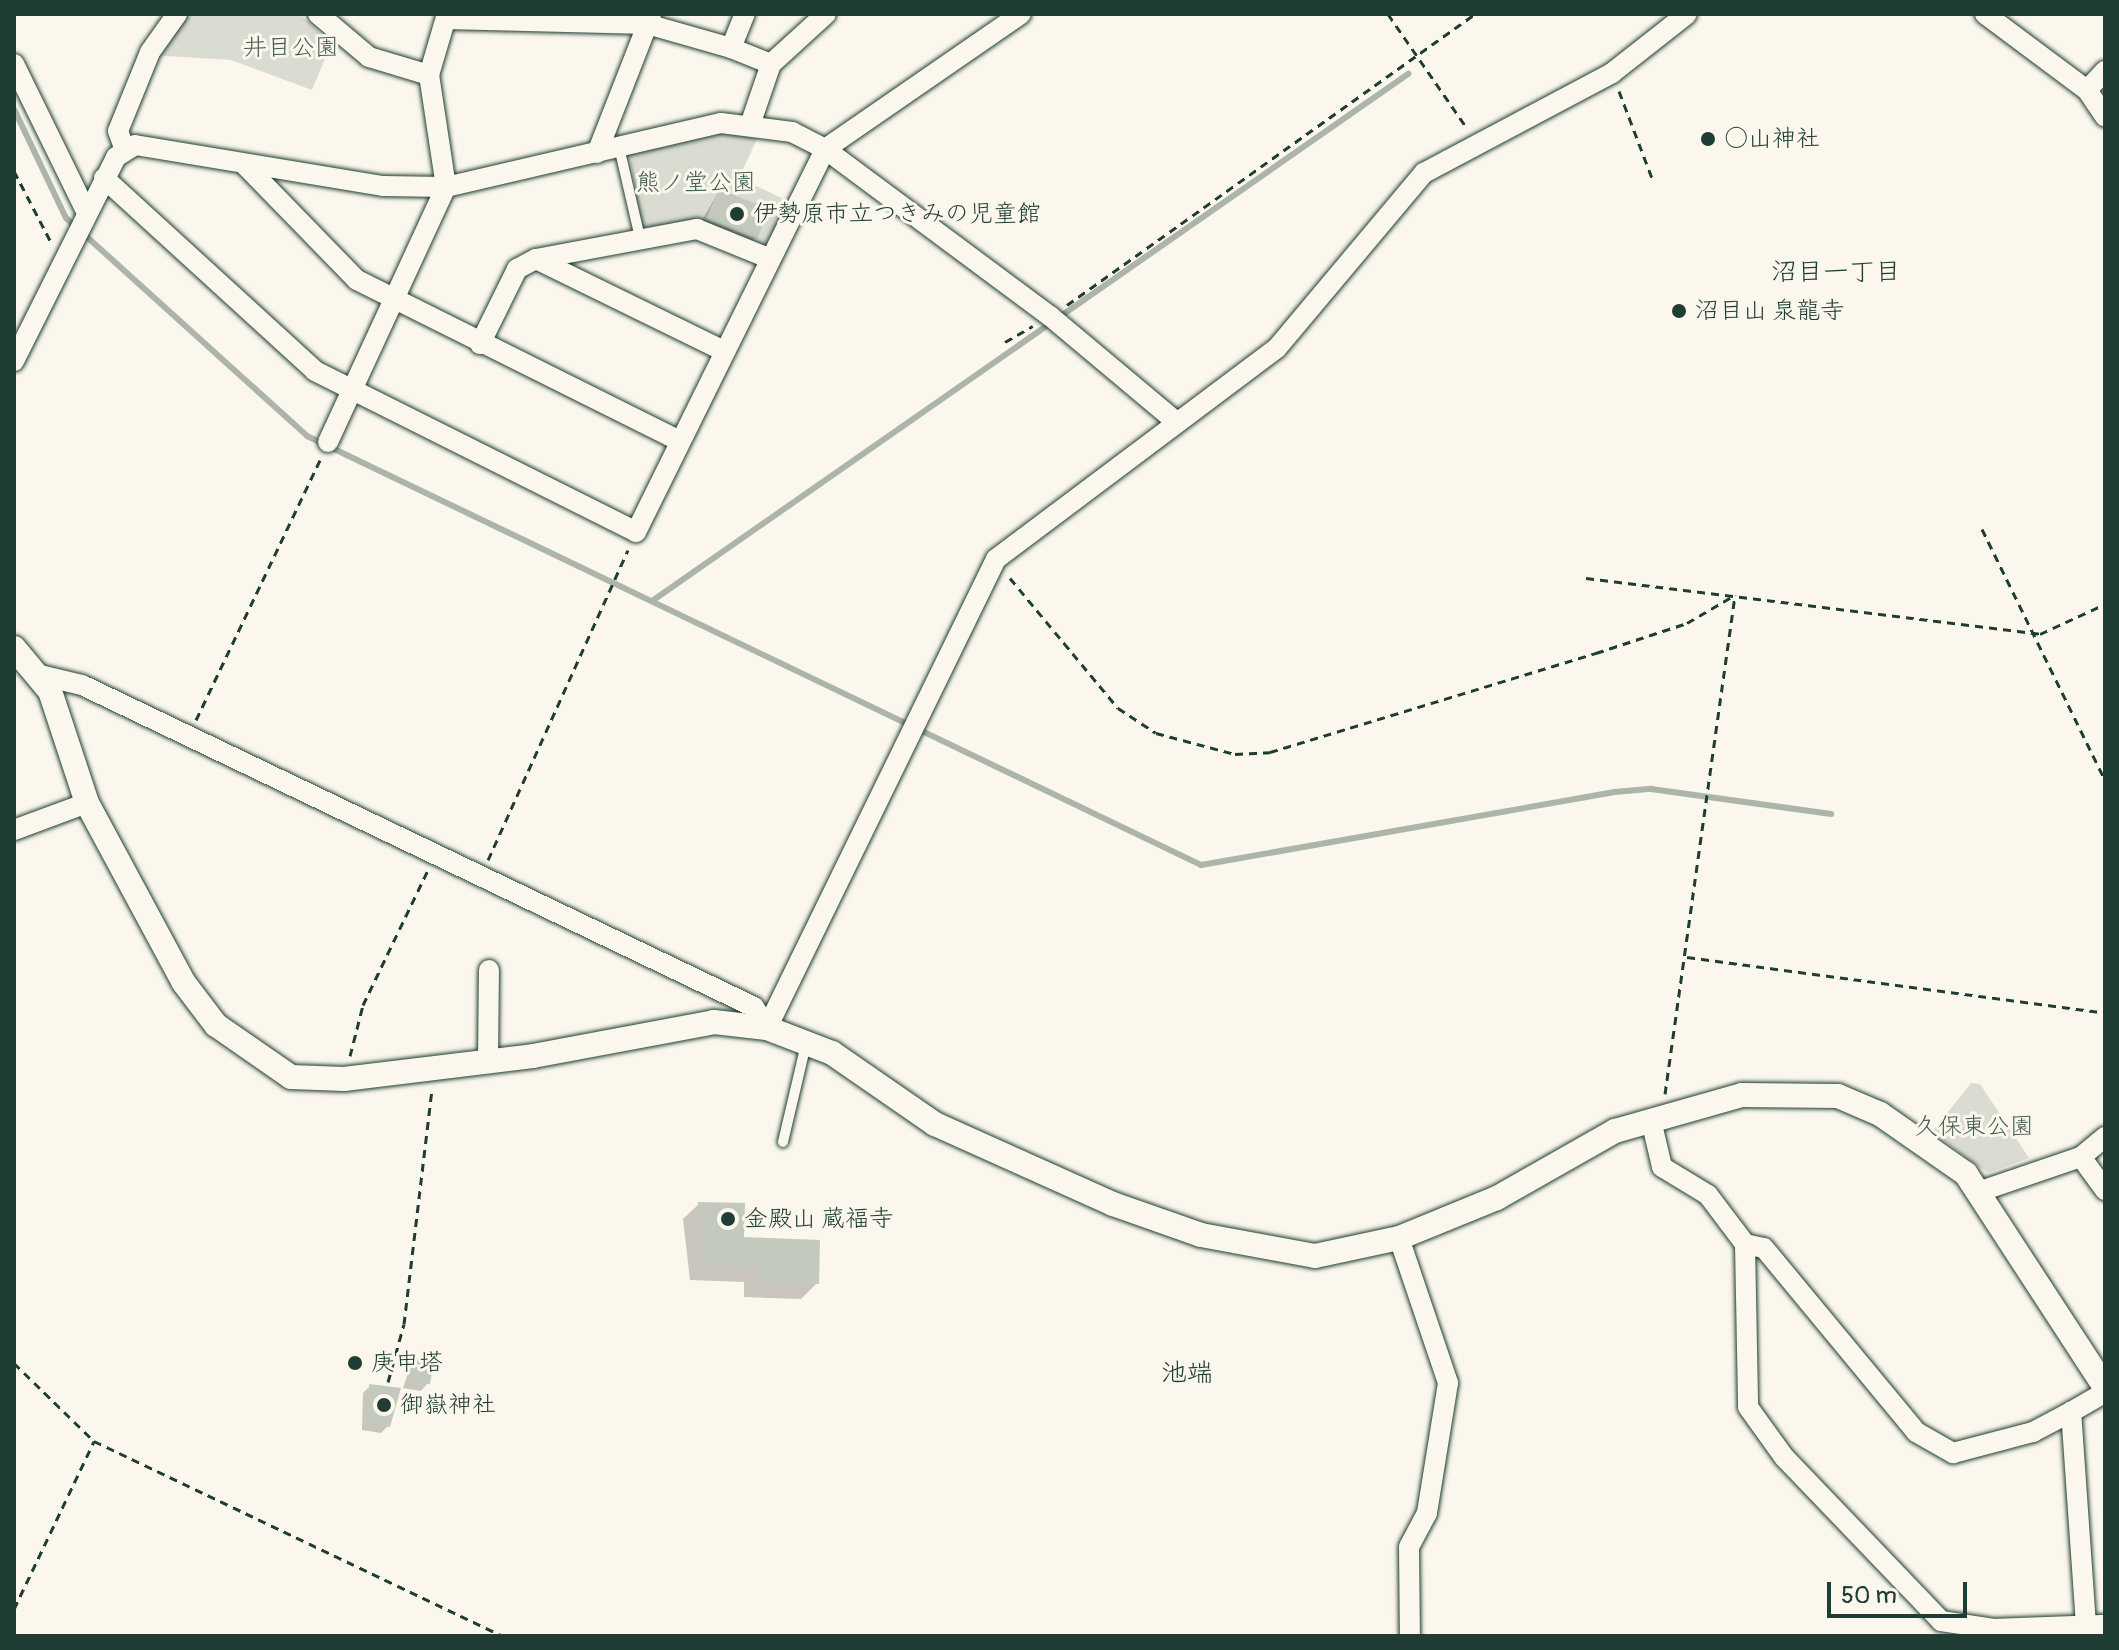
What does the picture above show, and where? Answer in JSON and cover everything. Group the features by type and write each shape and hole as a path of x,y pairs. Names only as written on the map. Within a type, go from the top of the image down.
{"street":[{"path":"124,148 118,131 145,65 177,14"},
{"path":"318,14 337,22 369,57 429,75"},
{"path":"731,48 745,14"},
{"path":"750,125 771,64 826,14"},
{"path":"104,178 315,371 352,393 636,532 722,350 825,149 1021,14"},
{"path":"767,1028 917,714 996,559 1175,421 1277,348 1392,203 1475,141 1612,73 1687,14"},
{"path":"1985,14 2087,90 2105,117"},
{"path":"328,442 395,303 446,187 429,75 446,16 649,19 771,64"},
{"path":"597,153 649,19"},
{"path":"14,64 85,217"},
{"path":"2087,90 2105,71"},
{"path":"124,148 383,186 446,187 721,123 750,125 825,149 1050,316 1175,421"},
{"path":"14,361 104,178 124,148"},
{"path":"244,164 357,280 395,303 678,440"},
{"path":"480,344 517,269 536,259 697,229 768,258"},
{"path":"536,259 722,350"},
{"path":"14,648 40,675 87,803 156,936 216,1025 291,1077 344,1079 488,1061 714,1022 767,1028 807,1042 935,1124 1155,1220 1292,1255 1399,1238 1518,1189 1581,1146 1656,1118 1742,1095 1838,1096 1916,1138 1981,1191 2105,1389 2033,1432 1953,1453 1916,1432 1764,1248 1745,1244"},
{"path":"40,675 82,685 754,1007 767,1028"},
{"path":"14,830 87,803"},
{"path":"488,1061 489,970"},
{"path":"1656,1118 1662,1167 1708,1195 1745,1244 1748,1407 1784,1457 1941,1621 1994,1632 2096,1625 2071,1412"},
{"path":"1981,1191 2081,1157 2105,1137"},
{"path":"2081,1157 2105,1190"},
{"path":"1399,1238 1448,1383 1427,1513 1409,1547 1410,1636"}],"lane":[{"path":"619,147 640,238"},
{"path":"783,1142 807,1042"}],"path":[{"path":"1388,14 1475,141"},
{"path":"1005,342 1112,274 1475,14"},
{"path":"1612,73 1652,178"},
{"path":"14,171 45,236 67,254"},
{"path":"188,736 328,442"},
{"path":"1982,529 2040,634 2105,780"},
{"path":"481,876 636,532"},
{"path":"996,559 1118,708 1156,733 1235,754 1270,752 1596,653 1687,623 1735,595"},
{"path":"1586,578 2040,634 2105,604"},
{"path":"1656,1118 1687,957 1735,595"},
{"path":"344,1079 363,1005 436,854"},
{"path":"1687,957 2105,1013"},
{"path":"388,1382 404,1324 432,1090"},
{"path":"14,1363 94,1441 502,1636"},
{"path":"14,1609 94,1441"}],"green space":[{"name":"井目公園","path":"183,14 300,14 331,44 312,90 231,60 152,55"},
{"name":"熊ノ堂公園","path":"728,132 757,139 739,178 790,202 768,247 642,229 629,152"},
{"name":"久保東公園","path":"1971,1083 1980,1084 2029,1158 1988,1173 1932,1132"}],"building":[{"name":"伊勢原市立つきみの児童館","path":"719,189 769,209 757,239 706,219"},
{"path":"698,1202 745,1203 744,1237 820,1240 819,1284 758,1282 759,1267 705,1265"},
{"path":"413,1357 434,1360 430,1384 409,1381"},
{"name":"御嶽神社","path":"369,1384 401,1388 390,1427 369,1424"}],"waterway":[{"path":"652,601 1408,74"},
{"path":"14,109 66,218 307,436 1201,865 1615,792 1651,789 1831,814"}],"place":[{"name":"○山神社","path":"1708,139"},
{"name":"伊勢原市立つきみの児童館","path":"737,214"},
{"name":"沼目山 泉龍寺","path":"1679,311"},
{"name":"金殿山 蔵福寺","path":"728,1219"},
{"name":"庚申塔","path":"355,1363"},
{"name":"御嶽神社","path":"384,1405"}],"district":[{"name":"沼目一丁目","path":"1836,273"},
{"name":"池端","path":"1187,1374"}]}
